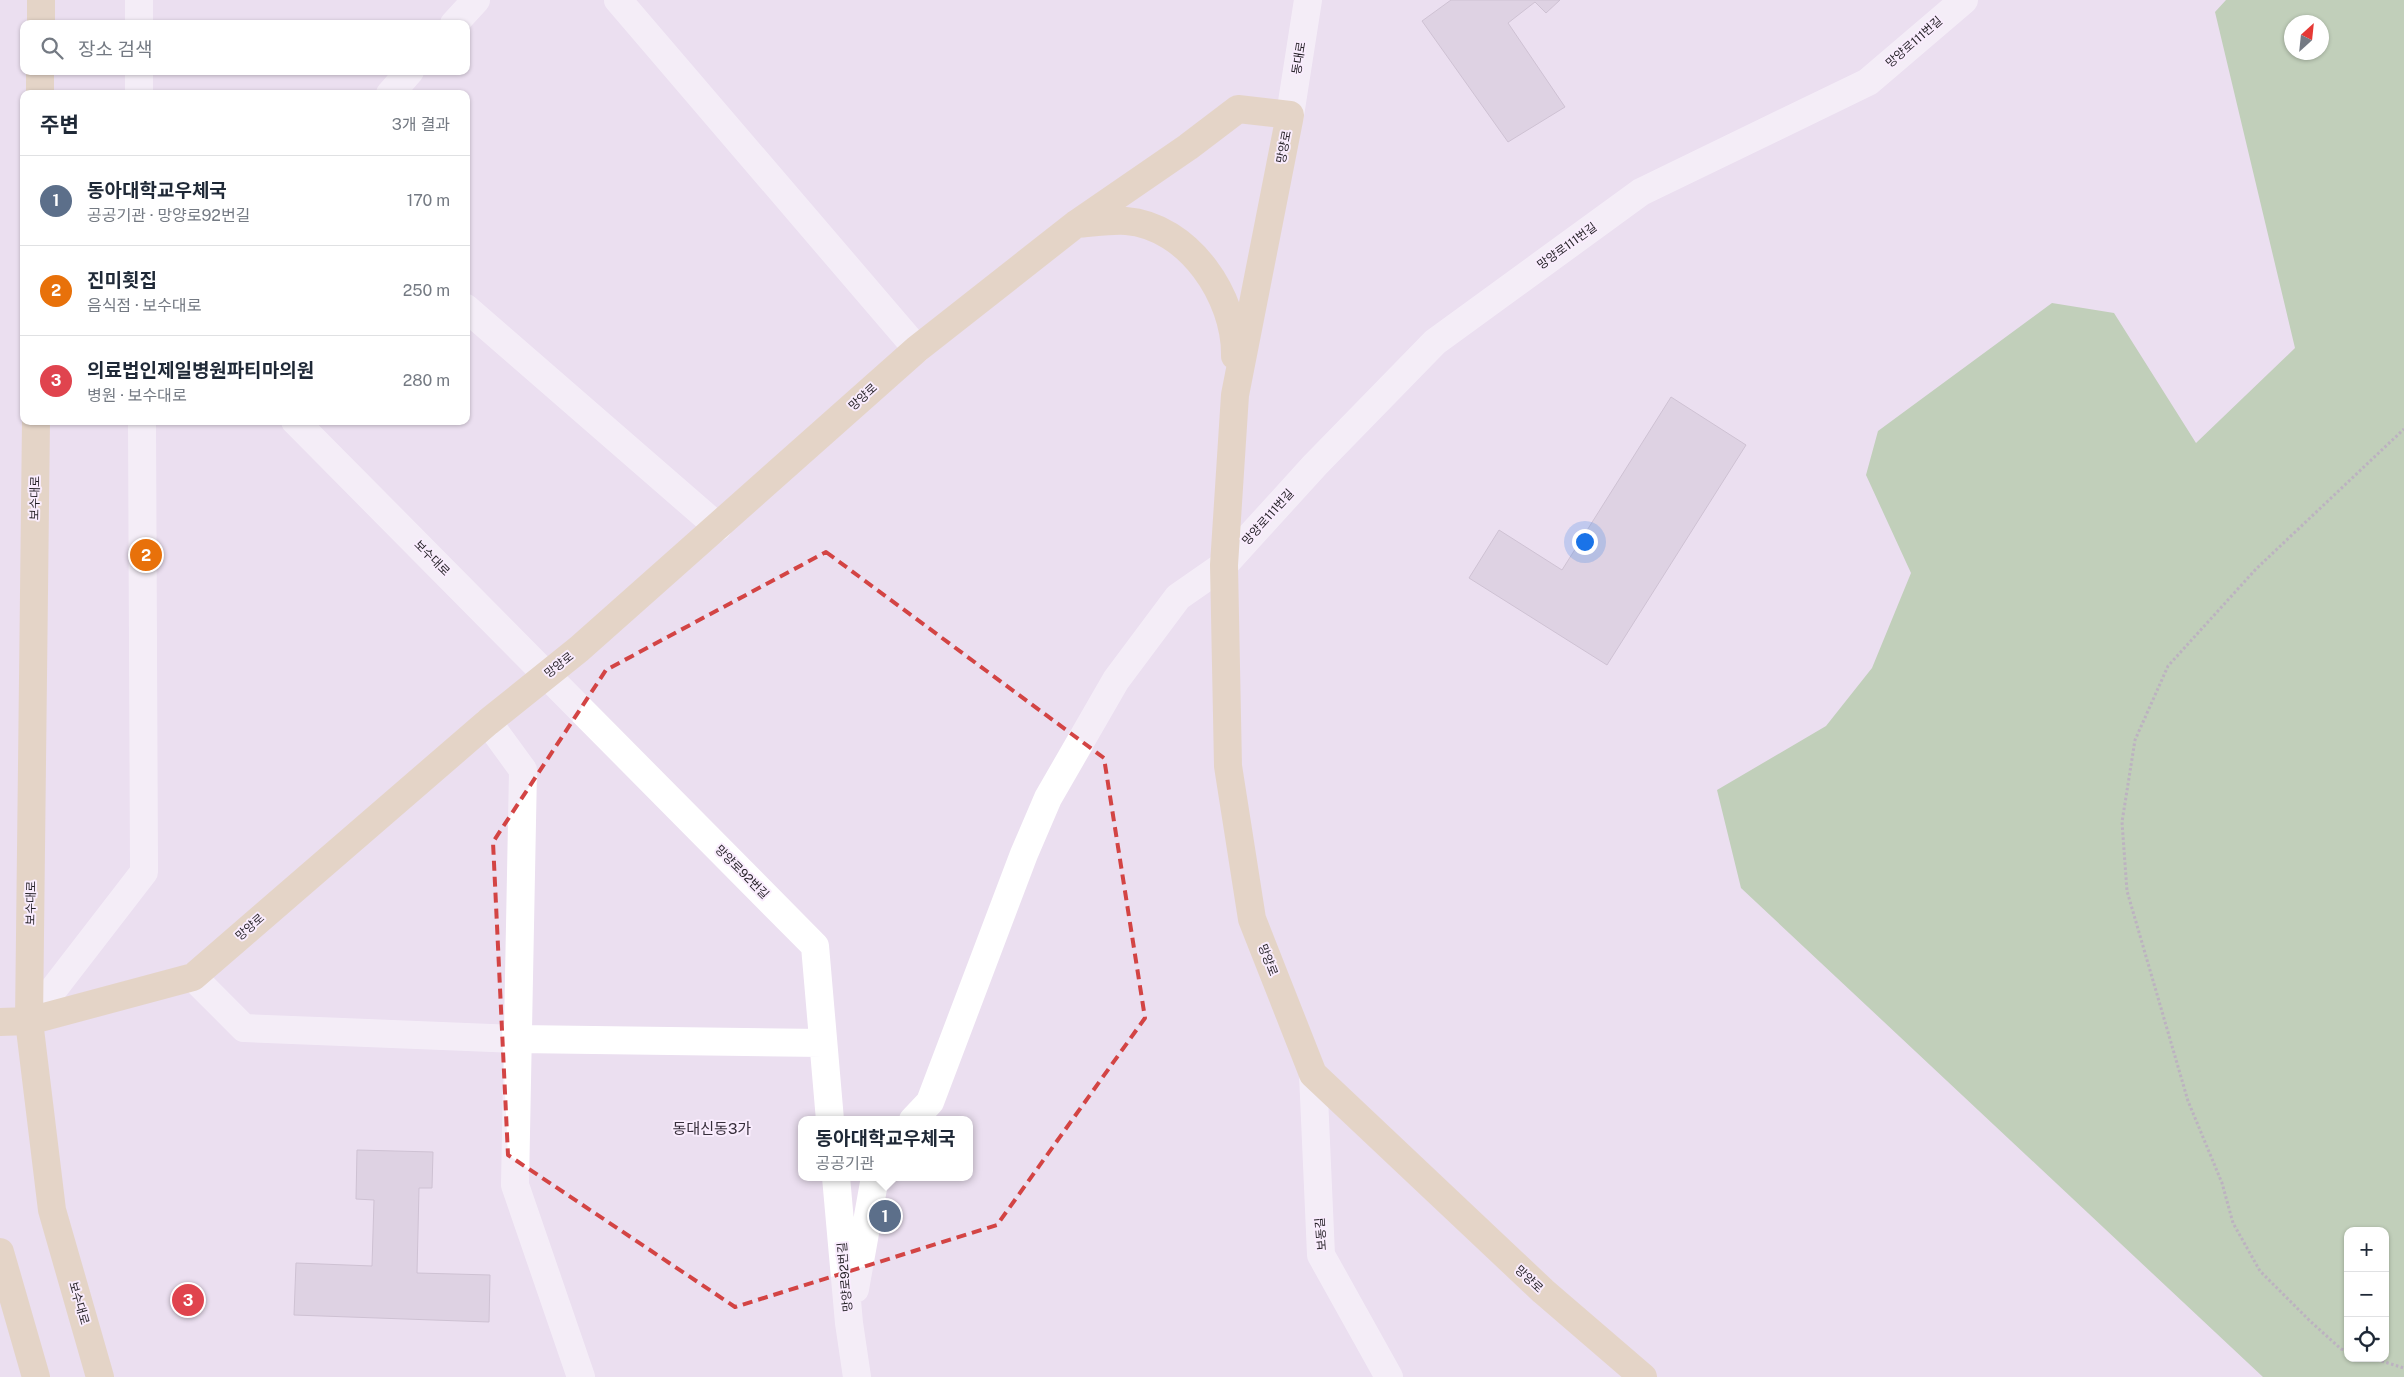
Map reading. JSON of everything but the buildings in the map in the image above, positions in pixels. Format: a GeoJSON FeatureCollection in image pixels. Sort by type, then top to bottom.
{"type":"FeatureCollection","features":[{"type":"Feature","properties":{"kind":"main road"},"geometry":{"type":"LineString","coordinates":[[41,0],[41,20]]}},
{"type":"Feature","properties":{"kind":"main road"},"geometry":{"type":"LineString","coordinates":[[40,75],[40,90]]}},
{"type":"Feature","properties":{"kind":"main road","name":"망양로"},"geometry":{"type":"LineString","coordinates":[[0,1022],[29,1021],[193,977],[488,722],[579,649],[917,349],[1076,224],[1188,147],[1238,109],[1290,115],[1235,395]]}},
{"type":"Feature","properties":{"kind":"main road","name":"망양로"},"geometry":{"type":"LineString","coordinates":[[1076,224],[1126,221],[1159,231],[1182,245],[1203,264],[1223,298],[1232,324],[1235,347],[1235,395],[1224,565],[1228,766],[1252,919],[1313,1074],[1543,1291],[1643,1377]]}},
{"type":"Feature","properties":{"kind":"main road","name":"보수대로"},"geometry":{"type":"LineString","coordinates":[[36,425],[29,1021],[52,1210],[100,1377]]}},
{"type":"Feature","properties":{"kind":"main road"},"geometry":{"type":"LineString","coordinates":[[0,1252],[36,1377]]}},
{"type":"Feature","properties":{"kind":"street"},"geometry":{"type":"LineString","coordinates":[[139,0],[139,20]]}},
{"type":"Feature","properties":{"kind":"street"},"geometry":{"type":"LineString","coordinates":[[458,20],[476,0]]}},
{"type":"Feature","properties":{"kind":"street"},"geometry":{"type":"LineString","coordinates":[[618,0],[917,349]]}},
{"type":"Feature","properties":{"kind":"street","name":"동대로"},"geometry":{"type":"LineString","coordinates":[[1290,115],[1308,0]]}},
{"type":"Feature","properties":{"kind":"street","name":"망양로111번길"},"geometry":{"type":"LineString","coordinates":[[917,1116],[930,1102],[1024,854],[1048,798],[1116,680],[1178,597],[1224,565],[1315,465],[1435,342],[1641,192],[1868,82],[1964,0]]}},
{"type":"Feature","properties":{"kind":"street"},"geometry":{"type":"LineString","coordinates":[[139,75],[139,90]]}},
{"type":"Feature","properties":{"kind":"street"},"geometry":{"type":"LineString","coordinates":[[393,90],[407,75]]}},
{"type":"Feature","properties":{"kind":"street"},"geometry":{"type":"LineString","coordinates":[[470,311],[718,527]]}},
{"type":"Feature","properties":{"kind":"street"},"geometry":{"type":"LineString","coordinates":[[29,1021],[144,872],[142,425]]}},
{"type":"Feature","properties":{"kind":"street","name":"보수대로"},"geometry":{"type":"LineString","coordinates":[[299,425],[547,674]]}},
{"type":"Feature","properties":{"kind":"street","name":"망양로92번길"},"geometry":{"type":"LineString","coordinates":[[547,674],[815,946],[830,1116]]}},
{"type":"Feature","properties":{"kind":"street"},"geometry":{"type":"LineString","coordinates":[[488,722],[523,770],[515,1185],[582,1377]]}},
{"type":"Feature","properties":{"kind":"street"},"geometry":{"type":"LineString","coordinates":[[193,977],[244,1028],[518,1039],[823,1043]]}},
{"type":"Feature","properties":{"kind":"street","name":"보동길"},"geometry":{"type":"LineString","coordinates":[[1313,1074],[1321,1255],[1389,1377]]}},
{"type":"Feature","properties":{"kind":"street","name":"망양로92번길"},"geometry":{"type":"LineString","coordinates":[[836,1181],[849,1323],[857,1377]]}},
{"type":"Feature","properties":{"kind":"street"},"geometry":{"type":"LineString","coordinates":[[849,1323],[874,1181]]}},
{"type":"Feature","properties":{"kind":"path"},"geometry":{"type":"LineString","coordinates":[[2344,1350],[2310,1321],[2260,1271],[2233,1223],[2222,1184],[2188,1101],[2127,891],[2122,822],[2135,740],[2168,666],[2256,569],[2404,429]]}},
{"type":"Feature","properties":{"kind":"path"},"geometry":{"type":"LineString","coordinates":[[2385,1362],[2404,1368]]}},
{"type":"Feature","properties":{"kind":"highlighted area"},"geometry":{"type":"Polygon","coordinates":[[[826,552],[1104,758],[1145,1018],[997,1225],[735,1307],[508,1155],[493,842],[606,670],[826,552]]]}},
{"type":"Feature","properties":{"kind":"green space"},"geometry":{"type":"Polygon","coordinates":[[[2226,0],[2404,0],[2404,1377],[2263,1377],[1741,888],[1717,790],[1826,726],[1872,668],[1911,573],[1866,475],[1878,431],[2052,303],[2114,313],[2196,443],[2295,348],[2215,12],[2226,0]]]}},
{"type":"Feature","properties":{"kind":"place","name":"진미횟집"},"geometry":{"type":"Point","coordinates":[146,555]}},
{"type":"Feature","properties":{"kind":"place","name":"동아대학교우체국"},"geometry":{"type":"Point","coordinates":[885,1216]}},
{"type":"Feature","properties":{"kind":"place","name":"의료법인제일병원파티마의원"},"geometry":{"type":"Point","coordinates":[188,1300]}},
{"type":"Feature","properties":{"kind":"district","name":"동대신동3가"},"geometry":{"type":"Point","coordinates":[712,1128]}}]}
